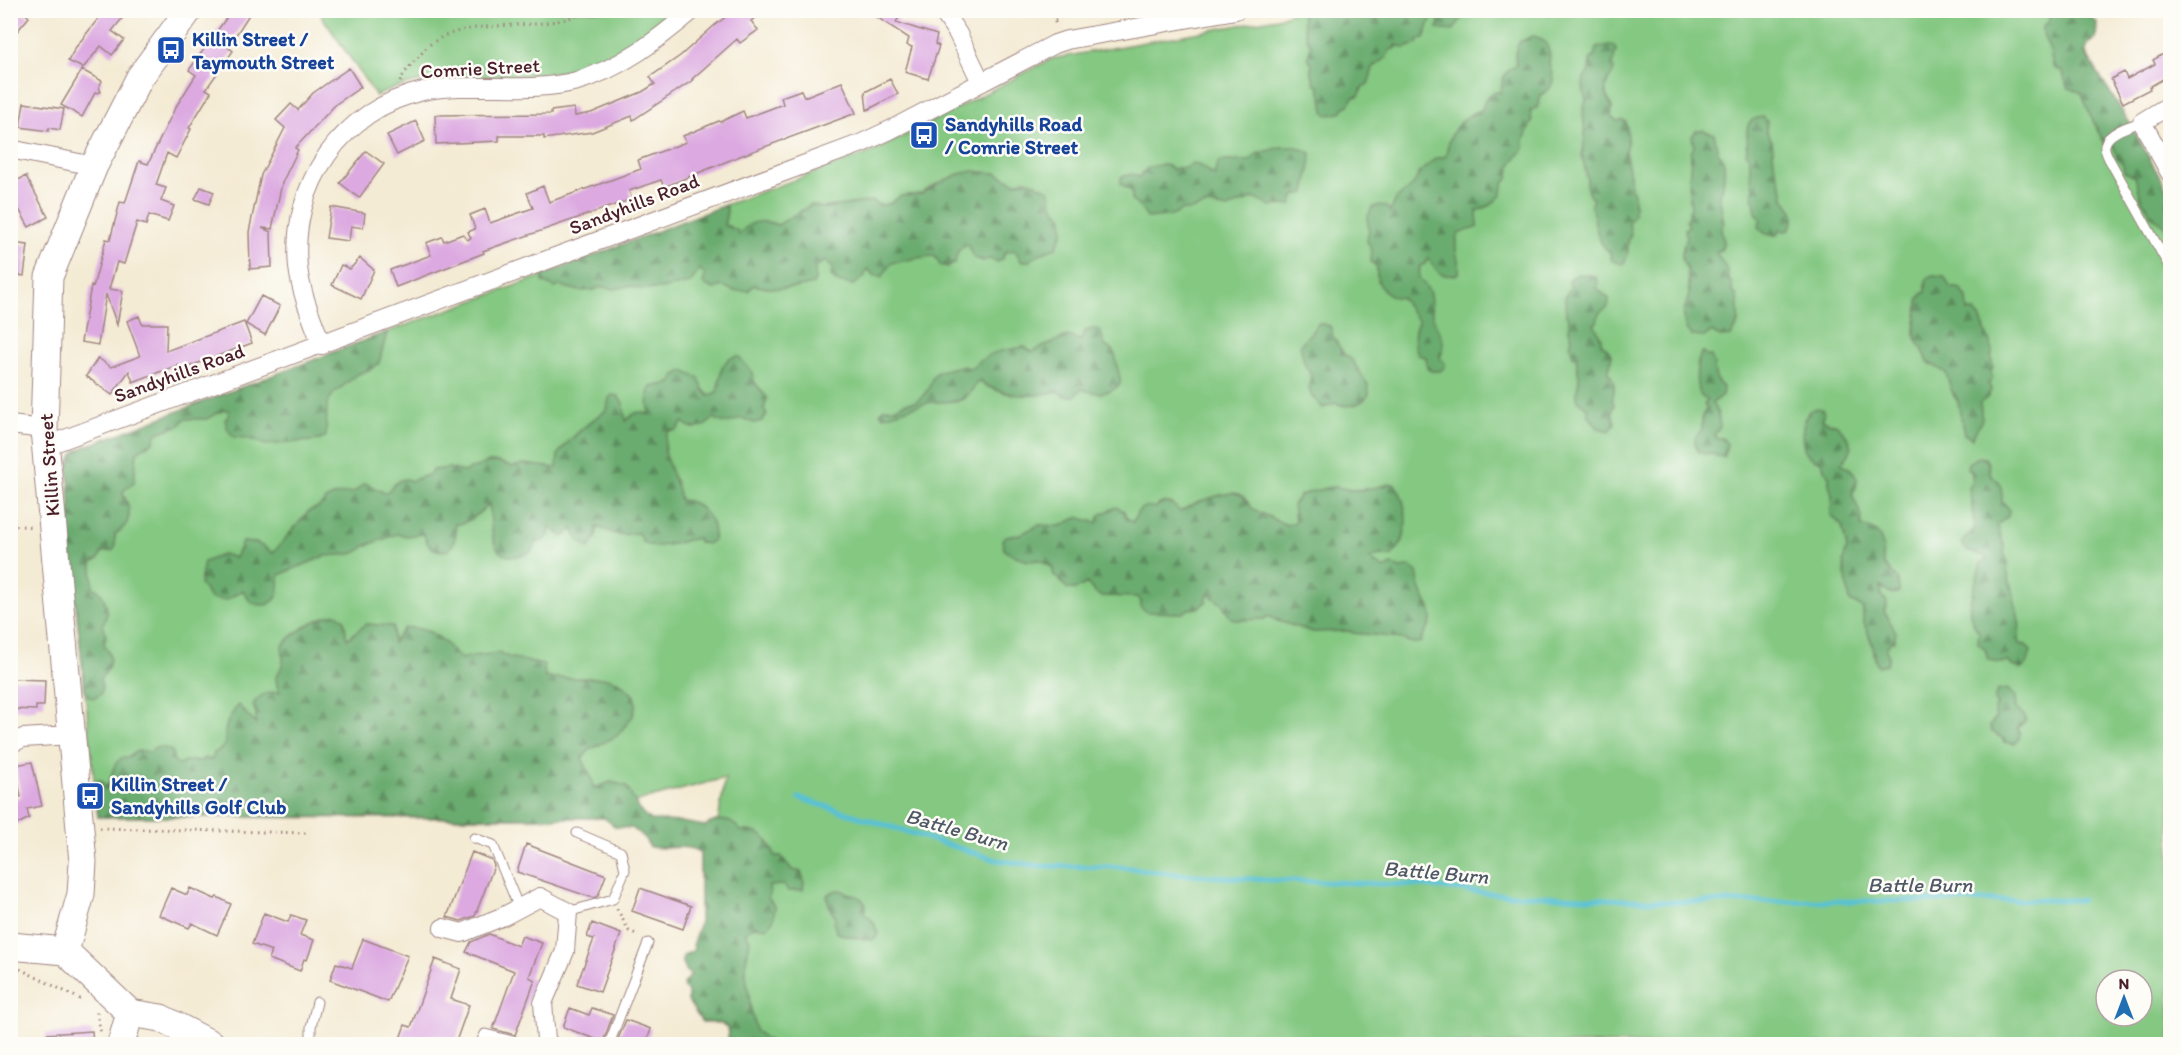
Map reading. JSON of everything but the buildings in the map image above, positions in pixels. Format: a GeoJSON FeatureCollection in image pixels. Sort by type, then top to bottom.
{"type":"FeatureCollection","features":[{"type":"Feature","properties":{"kind":"main road","name":"Killin Street"},"geometry":{"type":"LineString","coordinates":[[65,951],[81,894],[83,862],[45,437],[49,277],[94,166],[140,77],[189,10]]}},
{"type":"Feature","properties":{"kind":"main road"},"geometry":{"type":"LineString","coordinates":[[10,946],[65,951],[130,1013],[161,1017],[211,1044]]}},
{"type":"Feature","properties":{"kind":"main road"},"geometry":{"type":"LineString","coordinates":[[114,1042],[130,1013]]}},
{"type":"Feature","properties":{"kind":"street","name":"Comrie Street"},"geometry":{"type":"LineString","coordinates":[[322,345],[306,301],[298,269],[298,232],[305,197],[318,167],[345,133],[367,115],[399,98],[438,89],[539,87],[579,80],[606,70],[654,41],[693,10]]}},
{"type":"Feature","properties":{"kind":"street"},"geometry":{"type":"LineString","coordinates":[[942,10],[958,34],[981,82]]}},
{"type":"Feature","properties":{"kind":"street","name":"Sandyhills Road"},"geometry":{"type":"LineString","coordinates":[[10,425],[45,437],[322,345],[862,143],[1033,55],[1067,40],[1236,10]]}},
{"type":"Feature","properties":{"kind":"street"},"geometry":{"type":"LineString","coordinates":[[2170,105],[2142,122],[2170,173]]}},
{"type":"Feature","properties":{"kind":"street"},"geometry":{"type":"LineString","coordinates":[[10,149],[94,166]]}},
{"type":"Feature","properties":{"kind":"street"},"geometry":{"type":"LineString","coordinates":[[10,744],[23,738],[71,735]]}},
{"type":"Feature","properties":{"kind":"street"},"geometry":{"type":"LineString","coordinates":[[443,928],[462,933],[540,897],[568,912],[565,951],[543,1003],[546,1039],[549,1044]]}},
{"type":"Feature","properties":{"kind":"lane"},"geometry":{"type":"LineString","coordinates":[[2142,122],[2128,126],[2112,135],[2106,141],[2105,147],[2109,159],[2170,268]]}},
{"type":"Feature","properties":{"kind":"lane"},"geometry":{"type":"LineString","coordinates":[[568,912],[613,899],[625,870],[621,852],[577,833]]}},
{"type":"Feature","properties":{"kind":"lane"},"geometry":{"type":"LineString","coordinates":[[474,838],[494,845],[519,908]]}},
{"type":"Feature","properties":{"kind":"lane"},"geometry":{"type":"LineString","coordinates":[[609,1044],[648,943]]}},
{"type":"Feature","properties":{"kind":"lane"},"geometry":{"type":"LineString","coordinates":[[311,1044],[311,1027],[317,1002]]}},
{"type":"Feature","properties":{"kind":"lane"},"geometry":{"type":"LineString","coordinates":[[480,1044],[485,1034],[524,1044]]}},
{"type":"Feature","properties":{"kind":"path"},"geometry":{"type":"LineString","coordinates":[[399,98],[400,80],[409,67],[432,43],[460,30],[549,23],[580,15],[589,10]]}},
{"type":"Feature","properties":{"kind":"path"},"geometry":{"type":"LineString","coordinates":[[1055,20],[1075,10]]}},
{"type":"Feature","properties":{"kind":"path"},"geometry":{"type":"LineString","coordinates":[[80,827],[308,833]]}},
{"type":"Feature","properties":{"kind":"path"},"geometry":{"type":"LineString","coordinates":[[613,899],[629,931],[650,938],[648,943]]}},
{"type":"Feature","properties":{"kind":"path"},"geometry":{"type":"LineString","coordinates":[[10,964],[89,1004]]}},
{"type":"Feature","properties":{"kind":"path"},"geometry":{"type":"LineString","coordinates":[[97,1008],[100,1034],[114,1042]]}},
{"type":"Feature","properties":{"kind":"green space"},"geometry":{"type":"Polygon","coordinates":[[[1301,10],[1463,11],[1462,18],[1453,31],[1438,29],[1439,18],[1436,16],[1432,17],[1424,38],[1420,39],[1417,44],[1405,48],[1396,45],[1396,48],[1390,50],[1386,58],[1373,68],[1368,84],[1362,88],[1359,96],[1353,97],[1342,112],[1330,115],[1325,113],[1320,87],[1315,85],[1311,70],[1312,64],[1308,58],[1311,45],[1306,38],[1301,10]]]}},
{"type":"Feature","properties":{"kind":"green space"},"geometry":{"type":"Polygon","coordinates":[[[325,11],[675,11],[634,43],[587,66],[534,75],[429,80],[402,86],[376,96],[321,15],[325,11]]]}},
{"type":"Feature","properties":{"kind":"green space"},"geometry":{"type":"Polygon","coordinates":[[[1296,11],[2062,11],[2170,198],[2170,1044],[758,1044],[709,879],[725,778],[574,818],[98,817],[71,558],[69,467],[70,460],[77,450],[387,332],[564,268],[1039,190],[1025,179],[1015,183],[997,173],[959,174],[921,194],[901,196],[889,204],[879,206],[873,201],[823,208],[811,205],[778,225],[766,222],[752,224],[739,236],[730,227],[724,225],[727,211],[725,205],[877,150],[1051,59],[1278,18],[1296,11]]]}},
{"type":"Feature","properties":{"kind":"green space"},"geometry":{"type":"Polygon","coordinates":[[[2051,11],[2085,11],[2097,23],[2096,39],[2088,44],[2085,53],[2131,125],[2170,196],[2170,231],[2150,214],[2142,201],[2135,177],[2124,171],[2114,146],[2108,145],[2103,140],[2082,93],[2067,87],[2063,72],[2054,68],[2043,31],[2043,26],[2048,23],[2051,11]]]}},
{"type":"Feature","properties":{"kind":"green space"},"geometry":{"type":"Polygon","coordinates":[[[1533,36],[1541,39],[1547,46],[1553,80],[1550,87],[1541,95],[1538,107],[1530,111],[1532,121],[1524,140],[1524,149],[1511,164],[1508,179],[1503,184],[1502,194],[1491,205],[1477,211],[1478,227],[1458,234],[1456,248],[1459,273],[1444,275],[1428,258],[1425,264],[1420,266],[1419,278],[1430,294],[1431,311],[1443,341],[1440,358],[1445,363],[1445,367],[1440,371],[1431,371],[1427,368],[1426,357],[1418,355],[1415,346],[1414,338],[1419,321],[1402,298],[1386,292],[1380,284],[1377,267],[1371,262],[1372,251],[1367,241],[1369,230],[1367,218],[1376,206],[1385,206],[1390,212],[1396,199],[1413,185],[1420,172],[1435,159],[1446,156],[1449,141],[1456,127],[1467,116],[1482,110],[1490,94],[1501,92],[1504,76],[1516,66],[1515,54],[1519,42],[1533,36]]]}},
{"type":"Feature","properties":{"kind":"green space"},"geometry":{"type":"Polygon","coordinates":[[[1610,45],[1616,50],[1612,66],[1614,69],[1606,86],[1606,93],[1612,108],[1611,117],[1617,121],[1626,122],[1628,139],[1625,151],[1630,186],[1634,193],[1634,213],[1629,224],[1631,234],[1627,257],[1623,264],[1612,261],[1610,252],[1605,249],[1599,237],[1591,204],[1593,199],[1586,185],[1582,155],[1585,137],[1583,112],[1586,100],[1584,78],[1589,72],[1590,60],[1594,57],[1596,48],[1610,45]]]}},
{"type":"Feature","properties":{"kind":"green space"},"geometry":{"type":"Polygon","coordinates":[[[1763,117],[1767,121],[1766,131],[1772,141],[1774,163],[1784,198],[1794,213],[1789,230],[1780,230],[1776,235],[1770,235],[1760,229],[1761,218],[1756,214],[1750,158],[1746,153],[1748,126],[1755,119],[1763,117]]]}},
{"type":"Feature","properties":{"kind":"green space"},"geometry":{"type":"Polygon","coordinates":[[[1703,130],[1714,134],[1718,153],[1724,165],[1723,182],[1719,195],[1724,222],[1721,229],[1724,242],[1721,250],[1716,251],[1727,271],[1728,279],[1732,284],[1732,292],[1737,296],[1738,322],[1731,336],[1720,337],[1711,332],[1704,337],[1692,336],[1686,329],[1684,320],[1689,295],[1687,270],[1682,259],[1682,252],[1686,237],[1685,229],[1689,226],[1686,221],[1691,207],[1689,190],[1691,153],[1694,147],[1692,136],[1696,131],[1703,130]]]}},
{"type":"Feature","properties":{"kind":"green space"},"geometry":{"type":"Polygon","coordinates":[[[1280,147],[1297,147],[1311,153],[1305,193],[1295,195],[1291,205],[1270,206],[1254,198],[1228,209],[1207,205],[1182,210],[1174,215],[1147,218],[1142,209],[1132,201],[1132,191],[1121,184],[1121,177],[1132,174],[1140,177],[1150,167],[1160,165],[1174,170],[1185,168],[1192,163],[1204,168],[1214,176],[1220,161],[1249,161],[1257,154],[1280,147]]]}},
{"type":"Feature","properties":{"kind":"green space"},"geometry":{"type":"Polygon","coordinates":[[[973,171],[996,173],[1015,183],[1033,182],[1049,190],[1054,207],[1063,218],[1063,232],[1056,248],[1037,255],[1030,261],[1021,261],[1015,250],[1005,252],[1003,258],[997,262],[974,258],[968,245],[960,250],[955,263],[948,267],[940,265],[935,256],[891,263],[882,277],[874,275],[867,269],[864,277],[854,285],[837,282],[831,276],[833,268],[825,261],[815,267],[813,284],[791,288],[776,289],[754,285],[748,291],[734,291],[723,286],[714,289],[703,284],[705,275],[700,269],[690,283],[660,289],[641,289],[629,286],[580,291],[560,286],[555,288],[543,282],[543,275],[725,205],[727,211],[724,225],[737,230],[739,235],[747,226],[756,222],[778,225],[811,205],[823,208],[873,201],[879,205],[889,204],[901,196],[921,194],[959,174],[973,171]]]}},
{"type":"Feature","properties":{"kind":"green space"},"geometry":{"type":"Polygon","coordinates":[[[1579,274],[1596,277],[1597,288],[1609,299],[1608,307],[1599,313],[1597,322],[1594,324],[1601,343],[1611,355],[1608,372],[1614,385],[1612,413],[1615,423],[1610,431],[1598,428],[1588,414],[1588,408],[1577,398],[1579,378],[1577,358],[1573,356],[1571,349],[1572,338],[1569,318],[1566,315],[1565,298],[1571,286],[1569,282],[1571,278],[1579,274]]]}},
{"type":"Feature","properties":{"kind":"green space"},"geometry":{"type":"Polygon","coordinates":[[[1944,276],[1950,287],[1961,289],[1967,298],[1968,311],[1975,312],[1980,317],[1993,351],[1991,357],[1993,368],[1990,373],[1993,377],[1988,383],[1991,389],[1989,396],[1980,403],[1982,419],[1972,438],[1964,434],[1958,402],[1946,373],[1928,362],[1916,337],[1918,300],[1926,292],[1928,277],[1944,276]]]}},
{"type":"Feature","properties":{"kind":"green space"},"geometry":{"type":"Polygon","coordinates":[[[1319,323],[1330,326],[1333,337],[1343,353],[1352,360],[1368,385],[1369,394],[1358,403],[1345,406],[1336,403],[1323,408],[1311,395],[1309,387],[1311,375],[1305,365],[1300,345],[1319,323]]]}},
{"type":"Feature","properties":{"kind":"green space"},"geometry":{"type":"Polygon","coordinates":[[[1100,330],[1105,346],[1112,350],[1115,356],[1120,384],[1111,391],[1097,393],[1081,389],[1075,396],[1064,396],[1057,391],[1037,395],[1016,395],[997,390],[978,381],[969,394],[960,400],[930,402],[883,416],[880,413],[884,408],[897,408],[905,403],[915,402],[923,396],[933,376],[939,371],[961,366],[972,368],[984,358],[1003,350],[1025,347],[1032,352],[1067,336],[1081,340],[1085,331],[1100,330]]]}},
{"type":"Feature","properties":{"kind":"green space"},"geometry":{"type":"Polygon","coordinates":[[[387,332],[379,363],[358,374],[333,394],[327,404],[326,436],[320,440],[266,445],[247,438],[234,437],[228,430],[225,420],[229,415],[229,410],[226,410],[207,419],[184,419],[180,425],[157,433],[153,442],[137,452],[134,482],[122,492],[128,504],[128,521],[115,534],[115,548],[112,551],[102,552],[99,559],[92,563],[93,587],[104,598],[107,609],[102,624],[106,636],[104,645],[110,662],[107,671],[100,679],[101,694],[95,698],[89,697],[85,690],[71,558],[69,467],[73,454],[84,447],[387,332]]]}},
{"type":"Feature","properties":{"kind":"green space"},"geometry":{"type":"Polygon","coordinates":[[[1703,352],[1706,356],[1711,356],[1717,380],[1723,387],[1722,395],[1712,403],[1718,414],[1720,427],[1714,435],[1716,438],[1722,438],[1727,444],[1724,457],[1699,452],[1695,443],[1697,435],[1702,430],[1702,416],[1707,408],[1704,405],[1707,399],[1700,395],[1697,380],[1698,361],[1703,352]]]}},
{"type":"Feature","properties":{"kind":"green space"},"geometry":{"type":"Polygon","coordinates":[[[738,356],[752,371],[753,380],[767,398],[764,409],[767,414],[762,421],[754,423],[742,418],[725,423],[714,418],[699,428],[691,427],[683,422],[677,430],[668,431],[665,440],[666,457],[680,500],[700,508],[706,513],[713,526],[713,540],[707,544],[698,542],[698,538],[654,546],[643,542],[638,533],[619,535],[597,527],[596,538],[589,548],[578,540],[573,529],[563,537],[550,527],[549,535],[545,540],[536,542],[531,552],[507,556],[495,545],[489,504],[469,520],[455,524],[455,538],[449,550],[440,551],[433,548],[427,542],[424,534],[407,536],[397,534],[351,554],[325,556],[279,575],[278,594],[269,604],[253,603],[243,590],[226,600],[211,599],[200,584],[204,562],[224,554],[235,558],[242,542],[257,543],[273,553],[309,511],[336,495],[355,492],[363,484],[385,493],[400,480],[410,481],[428,475],[433,470],[449,468],[463,472],[489,462],[498,462],[513,467],[523,464],[557,468],[558,454],[580,430],[607,410],[609,398],[612,395],[618,396],[623,403],[626,421],[636,413],[649,414],[648,393],[651,387],[671,383],[675,375],[683,371],[699,378],[703,389],[709,396],[717,392],[722,368],[728,359],[738,356]]]}},
{"type":"Feature","properties":{"kind":"green space"},"geometry":{"type":"Polygon","coordinates":[[[1817,408],[1823,410],[1822,420],[1837,425],[1849,439],[1851,448],[1849,454],[1841,463],[1856,476],[1857,484],[1852,494],[1862,517],[1861,527],[1878,534],[1882,544],[1883,563],[1898,580],[1899,592],[1891,593],[1881,587],[1881,596],[1886,600],[1887,606],[1884,611],[1896,632],[1894,641],[1889,643],[1886,651],[1889,656],[1887,664],[1878,666],[1865,625],[1863,608],[1850,601],[1843,561],[1847,548],[1842,526],[1831,515],[1832,494],[1829,476],[1822,461],[1808,455],[1803,442],[1803,426],[1806,418],[1809,411],[1817,408]]]}},
{"type":"Feature","properties":{"kind":"green space"},"geometry":{"type":"Polygon","coordinates":[[[1979,457],[1985,458],[1988,463],[1990,474],[2000,485],[2002,501],[2009,509],[2008,516],[1997,525],[2005,548],[2004,553],[2008,562],[2006,566],[2018,614],[2019,644],[2026,645],[2031,651],[2027,665],[2021,669],[2012,666],[2009,662],[1999,663],[1988,659],[1985,649],[1978,643],[1979,632],[1970,615],[1973,589],[1981,563],[1987,558],[1970,551],[1962,543],[1975,528],[1969,488],[1972,473],[1967,468],[1968,463],[1979,457]]]}},
{"type":"Feature","properties":{"kind":"green space"},"geometry":{"type":"Polygon","coordinates":[[[1395,484],[1400,492],[1405,512],[1405,531],[1402,541],[1391,556],[1380,555],[1370,558],[1384,569],[1392,565],[1401,568],[1410,567],[1417,572],[1422,594],[1432,616],[1421,642],[1417,643],[1349,631],[1313,632],[1269,616],[1264,619],[1236,620],[1231,618],[1222,604],[1208,594],[1206,602],[1198,608],[1189,609],[1183,613],[1147,612],[1140,607],[1141,601],[1138,597],[1101,596],[1095,593],[1087,583],[1076,589],[1068,589],[1054,575],[1052,567],[1040,560],[1028,561],[1009,553],[1004,549],[1002,540],[1006,536],[1019,535],[1039,525],[1061,526],[1078,517],[1097,523],[1100,515],[1116,507],[1124,511],[1126,517],[1133,522],[1138,511],[1143,507],[1155,508],[1161,503],[1168,503],[1180,512],[1209,498],[1233,493],[1244,497],[1254,509],[1287,525],[1295,522],[1293,505],[1300,495],[1330,487],[1357,490],[1395,484]]]}},
{"type":"Feature","properties":{"kind":"green space"},"geometry":{"type":"Polygon","coordinates":[[[337,614],[344,620],[347,639],[366,624],[393,626],[393,643],[404,628],[419,629],[437,636],[462,659],[499,652],[508,657],[544,665],[545,678],[606,678],[620,682],[634,696],[636,704],[633,716],[617,736],[591,749],[582,758],[594,788],[611,782],[626,786],[640,811],[650,820],[705,826],[724,821],[733,824],[741,831],[759,834],[770,844],[775,856],[781,856],[792,870],[801,872],[804,881],[803,890],[788,891],[784,885],[769,886],[768,898],[775,907],[773,921],[767,928],[755,926],[745,932],[750,940],[745,967],[756,1031],[773,1044],[729,1044],[727,1027],[720,1023],[702,1022],[688,1001],[688,992],[683,984],[691,975],[686,971],[682,959],[684,955],[694,950],[693,943],[700,922],[700,852],[682,847],[650,847],[643,836],[632,828],[616,827],[604,818],[98,817],[94,781],[101,780],[106,787],[121,758],[128,758],[138,751],[150,752],[161,747],[172,751],[174,761],[180,765],[184,761],[200,761],[204,758],[212,760],[214,753],[224,745],[227,724],[238,705],[256,724],[253,705],[256,701],[265,694],[280,692],[276,677],[283,662],[282,646],[307,626],[329,615],[337,614]]]}},
{"type":"Feature","properties":{"kind":"green space"},"geometry":{"type":"Polygon","coordinates":[[[2007,689],[2015,696],[2016,709],[2025,716],[2025,722],[2018,728],[2020,736],[2015,744],[2004,742],[1991,731],[1990,726],[1996,717],[1994,709],[1997,704],[1994,701],[1997,691],[2007,689]]]}},
{"type":"Feature","properties":{"kind":"green space"},"geometry":{"type":"Polygon","coordinates":[[[840,890],[861,898],[866,905],[864,913],[872,920],[877,930],[878,934],[875,939],[855,938],[836,932],[835,916],[830,909],[827,895],[840,890]]]}},
{"type":"Feature","properties":{"kind":"waterway","name":"Battle Burn"},"geometry":{"type":"LineString","coordinates":[[799,798],[997,860],[1039,866],[1122,867],[1175,874],[1268,880],[1414,885],[1495,894],[1673,902],[2082,900]]}},
{"type":"Feature","properties":{"kind":"place","name":"Killin Street / Taymouth Street"},"geometry":{"type":"Point","coordinates":[171,50]}},
{"type":"Feature","properties":{"kind":"place","name":"Sandyhills Road / Comrie Street"},"geometry":{"type":"Point","coordinates":[924,135]}},
{"type":"Feature","properties":{"kind":"place","name":"Killin Street / Sandyhills Golf Club"},"geometry":{"type":"Point","coordinates":[90,796]}}]}
